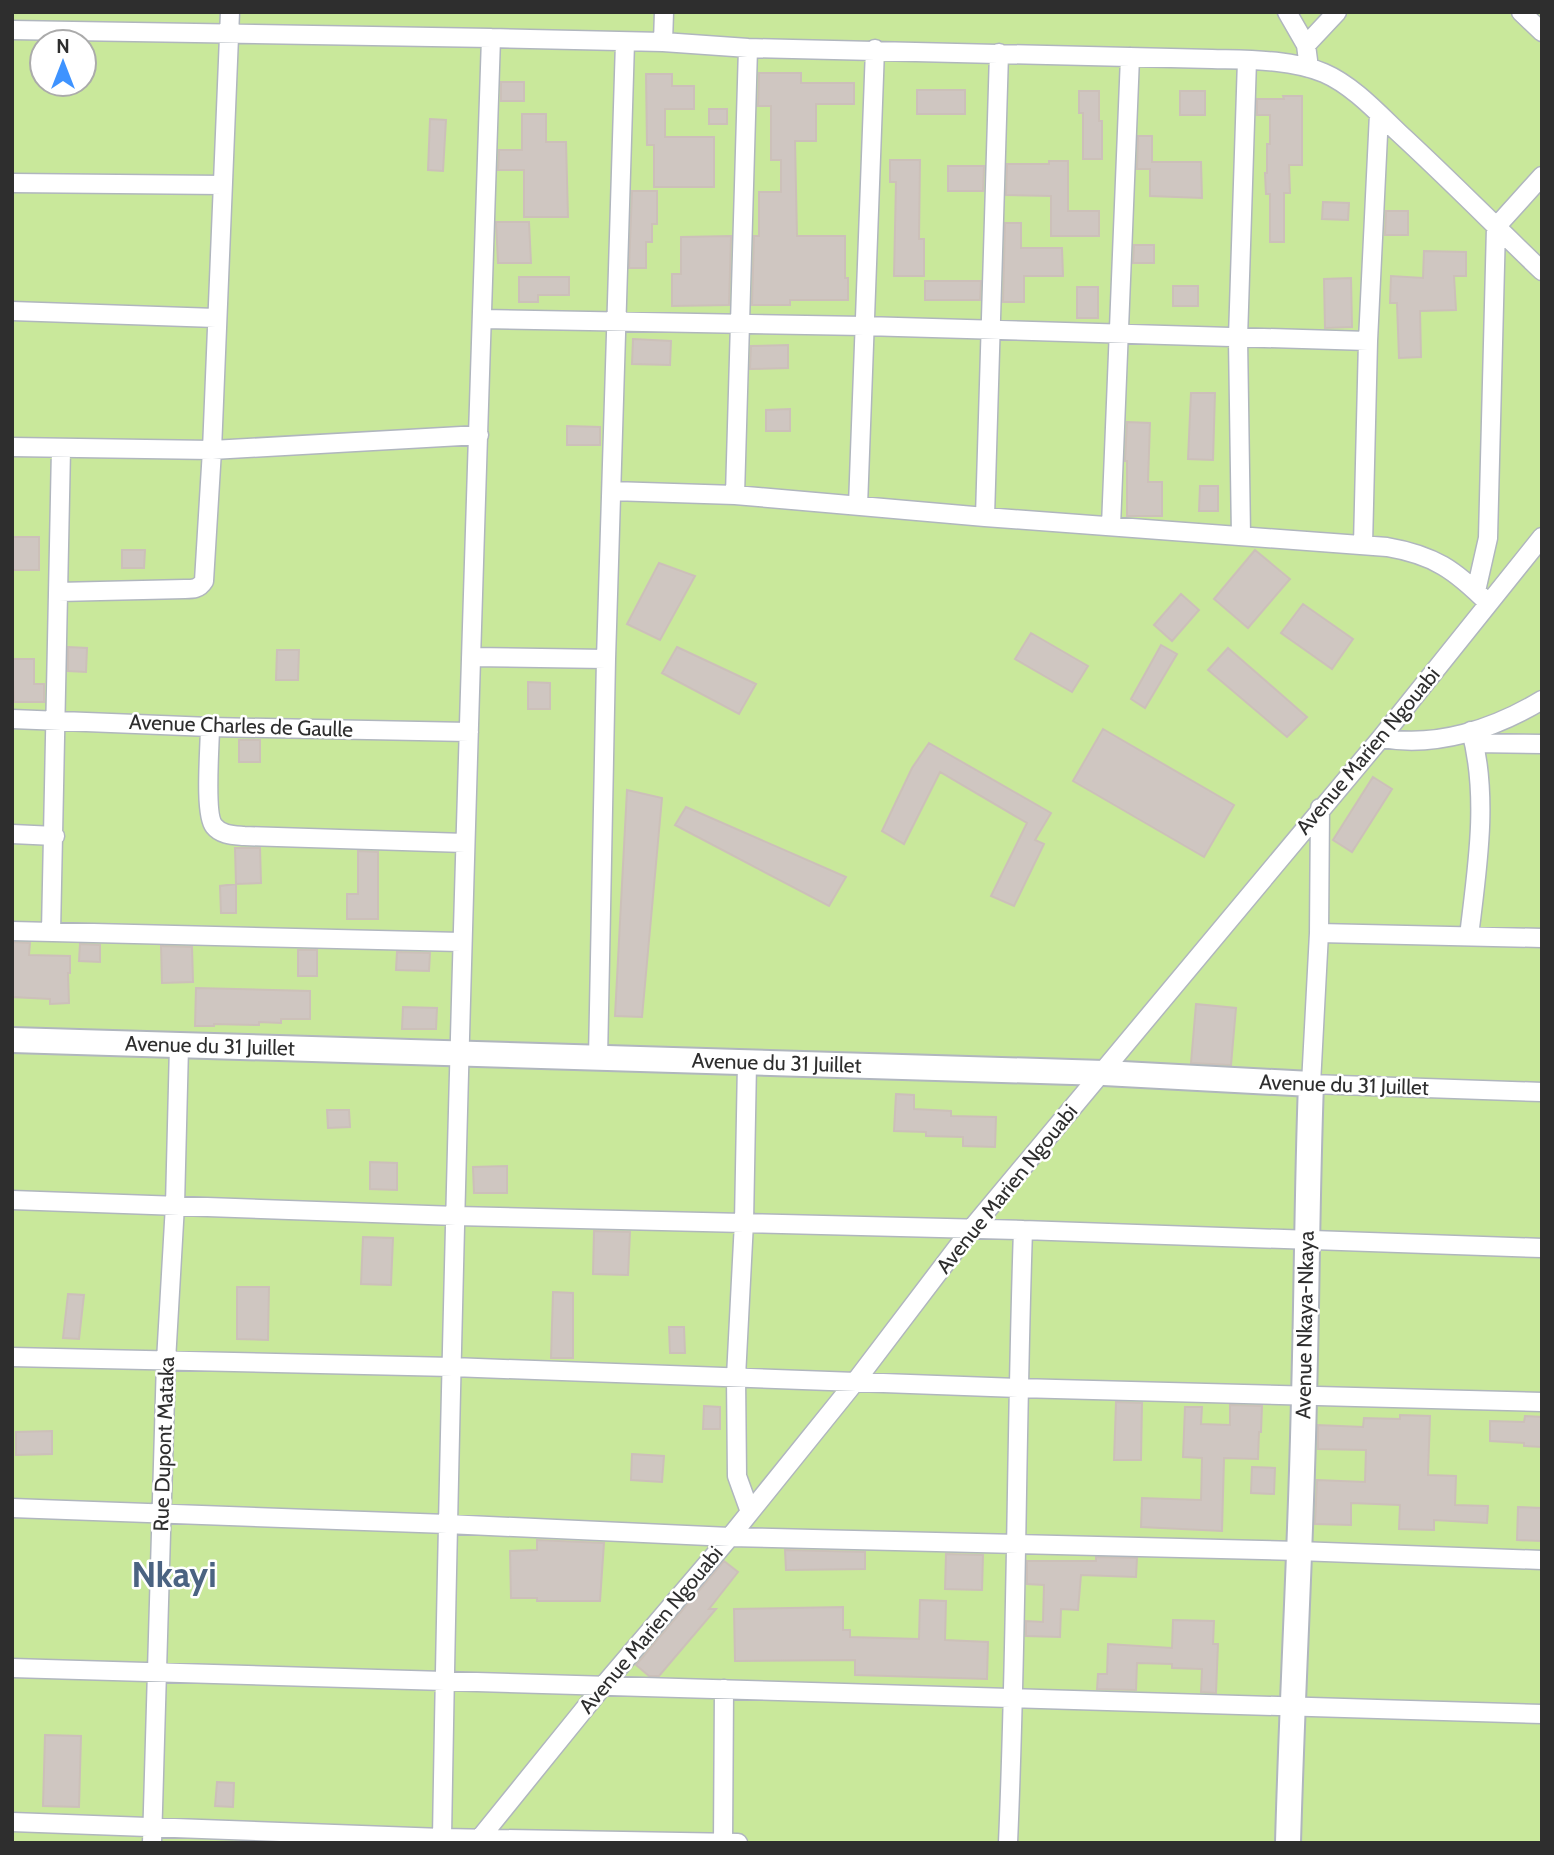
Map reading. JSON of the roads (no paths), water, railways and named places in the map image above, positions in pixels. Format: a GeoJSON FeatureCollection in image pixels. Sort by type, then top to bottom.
{"type":"FeatureCollection","features":[{"type":"Feature","properties":{"kind":"street"},"geometry":{"type":"LineString","coordinates":[[58,592],[184,589],[201,586],[206,572],[230,12]]}},
{"type":"Feature","properties":{"kind":"street"},"geometry":{"type":"LineString","coordinates":[[663,42],[664,12]]}},
{"type":"Feature","properties":{"kind":"street"},"geometry":{"type":"LineString","coordinates":[[1287,12],[1306,45],[1310,68]]}},
{"type":"Feature","properties":{"kind":"street"},"geometry":{"type":"LineString","coordinates":[[1306,45],[1337,12]]}},
{"type":"Feature","properties":{"kind":"street"},"geometry":{"type":"LineString","coordinates":[[1521,12],[1542,32]]}},
{"type":"Feature","properties":{"kind":"street"},"geometry":{"type":"LineString","coordinates":[[12,30],[663,42],[748,48],[1247,60],[1310,68],[1338,80],[1379,114],[1542,271]]}},
{"type":"Feature","properties":{"kind":"street"},"geometry":{"type":"LineString","coordinates":[[442,1838],[461,942],[491,37]]}},
{"type":"Feature","properties":{"kind":"street"},"geometry":{"type":"LineString","coordinates":[[598,1059],[606,659],[625,42]]}},
{"type":"Feature","properties":{"kind":"street"},"geometry":{"type":"LineString","coordinates":[[735,495],[748,48]]}},
{"type":"Feature","properties":{"kind":"street"},"geometry":{"type":"LineString","coordinates":[[858,506],[875,49]]}},
{"type":"Feature","properties":{"kind":"street"},"geometry":{"type":"LineString","coordinates":[[985,517],[999,52]]}},
{"type":"Feature","properties":{"kind":"street"},"geometry":{"type":"LineString","coordinates":[[1111,526],[1129,57]]}},
{"type":"Feature","properties":{"kind":"street"},"geometry":{"type":"LineString","coordinates":[[1241,536],[1238,338],[1247,60]]}},
{"type":"Feature","properties":{"kind":"street"},"geometry":{"type":"LineString","coordinates":[[1363,545],[1368,341],[1379,114]]}},
{"type":"Feature","properties":{"kind":"street"},"geometry":{"type":"LineString","coordinates":[[1482,597],[1488,538],[1496,227],[1542,176]]}},
{"type":"Feature","properties":{"kind":"street"},"geometry":{"type":"LineString","coordinates":[[12,183],[223,186]]}},
{"type":"Feature","properties":{"kind":"street"},"geometry":{"type":"LineString","coordinates":[[12,311],[216,318]]}},
{"type":"Feature","properties":{"kind":"street"},"geometry":{"type":"LineString","coordinates":[[482,319],[864,326],[1368,341]]}},
{"type":"Feature","properties":{"kind":"street"},"geometry":{"type":"LineString","coordinates":[[12,447],[212,450],[479,435]]}},
{"type":"Feature","properties":{"kind":"street"},"geometry":{"type":"LineString","coordinates":[[51,932],[61,449]]}},
{"type":"Feature","properties":{"kind":"street"},"geometry":{"type":"LineString","coordinates":[[612,491],[735,495],[1397,549],[1423,555],[1459,575],[1482,597]]}},
{"type":"Feature","properties":{"kind":"street","name":"Avenue Marien Ngouabi"},"geometry":{"type":"LineString","coordinates":[[477,1840],[730,1537],[855,1382],[972,1228],[1381,738],[1482,597],[1542,537]]}},
{"type":"Feature","properties":{"kind":"street"},"geometry":{"type":"LineString","coordinates":[[471,657],[606,659]]}},
{"type":"Feature","properties":{"kind":"street"},"geometry":{"type":"LineString","coordinates":[[1473,737],[1542,700]]}},
{"type":"Feature","properties":{"kind":"street","name":"Avenue Charles de Gaulle"},"geometry":{"type":"LineString","coordinates":[[12,719],[210,727],[469,732]]}},
{"type":"Feature","properties":{"kind":"street"},"geometry":{"type":"LineString","coordinates":[[210,727],[209,807],[211,821],[222,832],[244,836],[465,843]]}},
{"type":"Feature","properties":{"kind":"street"},"geometry":{"type":"LineString","coordinates":[[1381,738],[1406,743],[1473,737],[1542,744]]}},
{"type":"Feature","properties":{"kind":"street"},"geometry":{"type":"LineString","coordinates":[[1469,936],[1480,818],[1480,784],[1473,737]]}},
{"type":"Feature","properties":{"kind":"street","name":"Avenue Nkaya-Nkaya"},"geometry":{"type":"LineString","coordinates":[[1288,1843],[1304,1397],[1311,1084],[1320,933],[1320,808]]}},
{"type":"Feature","properties":{"kind":"street"},"geometry":{"type":"LineString","coordinates":[[12,834],[55,836]]}},
{"type":"Feature","properties":{"kind":"street"},"geometry":{"type":"LineString","coordinates":[[12,931],[461,942]]}},
{"type":"Feature","properties":{"kind":"street"},"geometry":{"type":"LineString","coordinates":[[1320,933],[1542,938]]}},
{"type":"Feature","properties":{"kind":"street","name":"Avenue du 31 Juillet"},"geometry":{"type":"LineString","coordinates":[[12,1040],[1104,1073],[1542,1092]]}},
{"type":"Feature","properties":{"kind":"street","name":"Rue Dupont Mataka"},"geometry":{"type":"LineString","coordinates":[[152,1835],[159,1674],[166,1361],[176,1205],[179,1046]]}},
{"type":"Feature","properties":{"kind":"street"},"geometry":{"type":"LineString","coordinates":[[747,1063],[744,1222],[736,1377],[737,1476],[750,1512]]}},
{"type":"Feature","properties":{"kind":"street"},"geometry":{"type":"LineString","coordinates":[[12,1200],[456,1216],[972,1228],[1542,1248]]}},
{"type":"Feature","properties":{"kind":"street"},"geometry":{"type":"LineString","coordinates":[[1008,1843],[1014,1696],[1023,1230]]}},
{"type":"Feature","properties":{"kind":"street"},"geometry":{"type":"LineString","coordinates":[[12,1357],[452,1367],[1018,1388],[1542,1402]]}},
{"type":"Feature","properties":{"kind":"street"},"geometry":{"type":"LineString","coordinates":[[12,1508],[730,1537],[1542,1560]]}},
{"type":"Feature","properties":{"kind":"street"},"geometry":{"type":"LineString","coordinates":[[12,1668],[1014,1696],[1542,1714]]}},
{"type":"Feature","properties":{"kind":"street"},"geometry":{"type":"LineString","coordinates":[[723,1842],[724,1689]]}},
{"type":"Feature","properties":{"kind":"street"},"geometry":{"type":"LineString","coordinates":[[12,1822],[152,1835],[737,1843]]}},
{"type":"Feature","properties":{"kind":"district","name":"Nkayi"},"geometry":{"type":"Point","coordinates":[174,1575]}}]}
